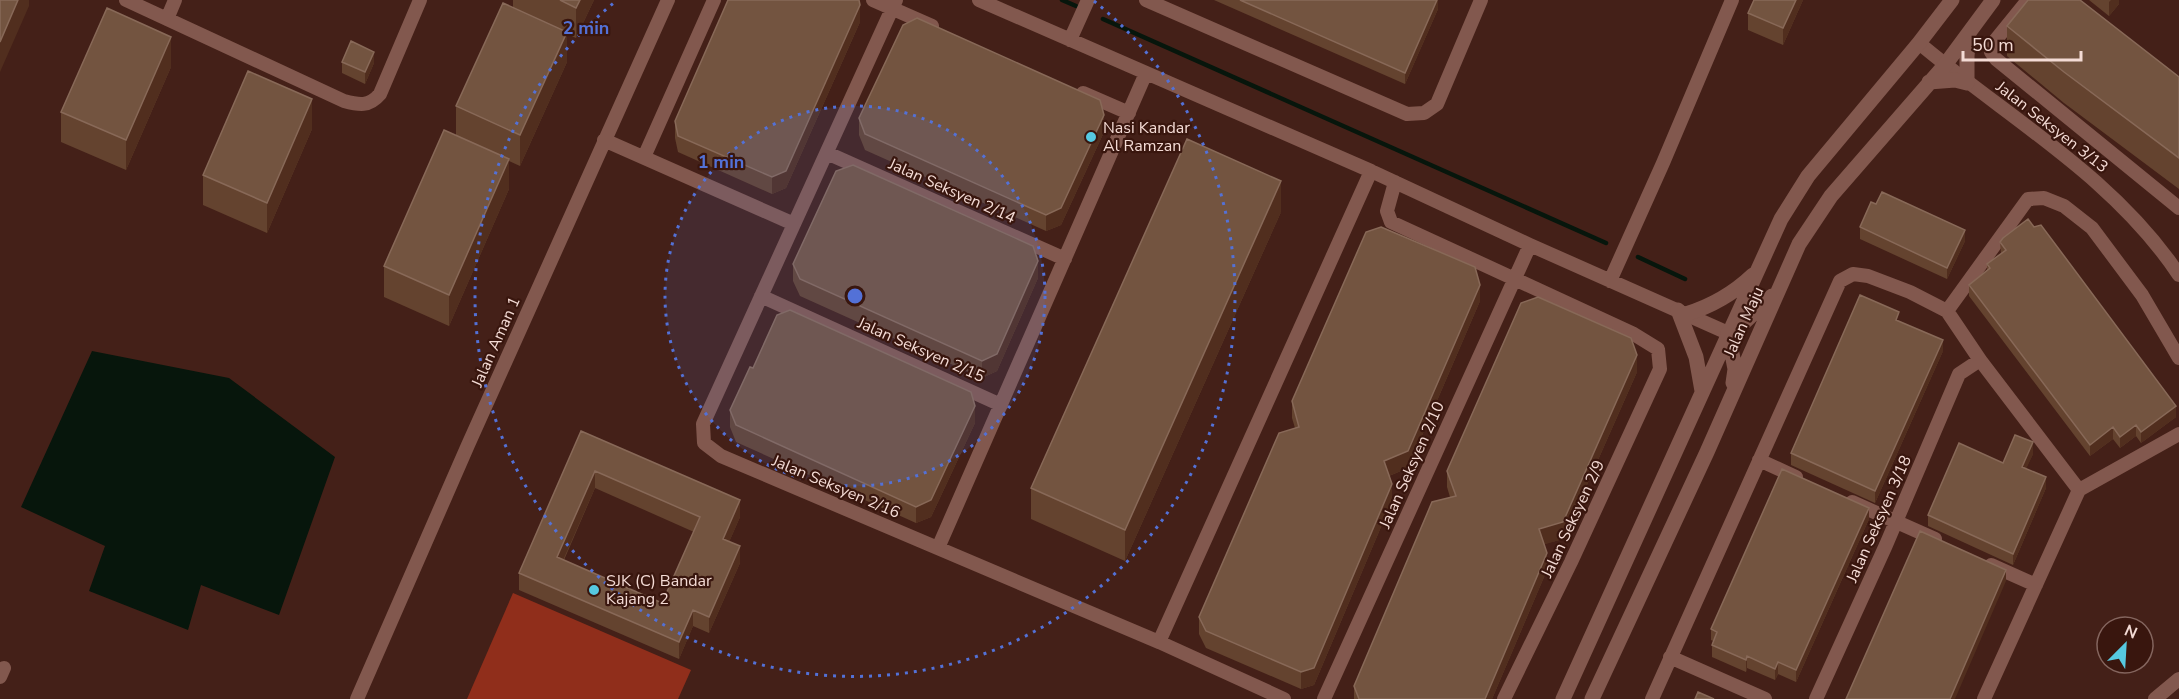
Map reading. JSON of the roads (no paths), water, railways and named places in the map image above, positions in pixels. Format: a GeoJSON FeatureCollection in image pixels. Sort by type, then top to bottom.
{"type":"FeatureCollection","features":[{"type":"Feature","properties":{"kind":"street"},"geometry":{"type":"LineString","coordinates":[[126,0],[344,101],[364,105],[374,101],[380,94],[420,0]]}},
{"type":"Feature","properties":{"kind":"street"},"geometry":{"type":"LineString","coordinates":[[167,19],[175,0]]}},
{"type":"Feature","properties":{"kind":"street","name":"Jalan Aman 1"},"geometry":{"type":"LineString","coordinates":[[357,699],[668,0]]}},
{"type":"Feature","properties":{"kind":"street"},"geometry":{"type":"LineString","coordinates":[[644,157],[714,0]]}},
{"type":"Feature","properties":{"kind":"street"},"geometry":{"type":"LineString","coordinates":[[873,0],[894,4],[946,32]]}},
{"type":"Feature","properties":{"kind":"street"},"geometry":{"type":"LineString","coordinates":[[979,0],[1371,171],[1728,333],[1736,330],[1779,289]]}},
{"type":"Feature","properties":{"kind":"street"},"geometry":{"type":"LineString","coordinates":[[1070,40],[1088,0]]}},
{"type":"Feature","properties":{"kind":"street"},"geometry":{"type":"LineString","coordinates":[[1146,0],[1407,114],[1424,113],[1437,104],[1481,0]]}},
{"type":"Feature","properties":{"kind":"street"},"geometry":{"type":"LineString","coordinates":[[1610,281],[1732,0]]}},
{"type":"Feature","properties":{"kind":"street","name":"Jalan Maju"},"geometry":{"type":"LineString","coordinates":[[1563,699],[1780,219],[1808,176],[1952,0]]}},
{"type":"Feature","properties":{"kind":"street","name":"Jalan Maju"},"geometry":{"type":"LineString","coordinates":[[1592,699],[1799,244],[1831,196],[1945,65],[1993,0]]}},
{"type":"Feature","properties":{"kind":"street"},"geometry":{"type":"LineString","coordinates":[[2028,0],[1994,42],[1991,52],[1996,59],[2179,208]]}},
{"type":"Feature","properties":{"kind":"street"},"geometry":{"type":"LineString","coordinates":[[761,296],[894,4]]}},
{"type":"Feature","properties":{"kind":"street"},"geometry":{"type":"LineString","coordinates":[[1929,82],[1955,80],[1967,83],[1969,33]]}},
{"type":"Feature","properties":{"kind":"street","name":"Jalan Seksyen 3/13"},"geometry":{"type":"LineString","coordinates":[[1919,43],[1967,83],[2064,153],[2123,206],[2177,266]]}},
{"type":"Feature","properties":{"kind":"street"},"geometry":{"type":"LineString","coordinates":[[938,548],[1146,73]]}},
{"type":"Feature","properties":{"kind":"street"},"geometry":{"type":"LineString","coordinates":[[1075,90],[1129,114]]}},
{"type":"Feature","properties":{"kind":"street"},"geometry":{"type":"LineString","coordinates":[[604,140],[794,224]]}},
{"type":"Feature","properties":{"kind":"street","name":"Jalan Seksyen 2/14"},"geometry":{"type":"LineString","coordinates":[[827,153],[1065,259]]}},
{"type":"Feature","properties":{"kind":"street"},"geometry":{"type":"LineString","coordinates":[[1159,642],[1371,171]]}},
{"type":"Feature","properties":{"kind":"street"},"geometry":{"type":"LineString","coordinates":[[1395,182],[1387,211],[1391,222],[1514,280]]}},
{"type":"Feature","properties":{"kind":"street"},"geometry":{"type":"LineString","coordinates":[[1947,310],[2028,199],[2044,198],[2064,206],[2092,228],[2142,295],[2179,358]]}},
{"type":"Feature","properties":{"kind":"street","name":"Jalan Seksyen 2/10"},"geometry":{"type":"LineString","coordinates":[[1324,699],[1530,245]]}},
{"type":"Feature","properties":{"kind":"street"},"geometry":{"type":"LineString","coordinates":[[1682,312],[1709,307],[1744,284],[1756,272]]}},
{"type":"Feature","properties":{"kind":"street"},"geometry":{"type":"LineString","coordinates":[[1652,699],[1840,281],[1853,274],[1868,276],[1910,292],[1947,310],[1980,360],[2079,490]]}},
{"type":"Feature","properties":{"kind":"street","name":"Jalan Seksyen 2/9"},"geometry":{"type":"LineString","coordinates":[[1504,699],[1660,369],[1658,349],[1632,333],[1514,280]]}},
{"type":"Feature","properties":{"kind":"street","name":"Jalan Seksyen 2/16"},"geometry":{"type":"LineString","coordinates":[[761,296],[703,424],[704,442],[722,456],[1159,642],[1284,699]]}},
{"type":"Feature","properties":{"kind":"street","name":"Jalan Seksyen 2/15"},"geometry":{"type":"LineString","coordinates":[[761,296],[1001,405]]}},
{"type":"Feature","properties":{"kind":"street"},"geometry":{"type":"LineString","coordinates":[[1682,312],[1696,357],[1702,391]]}},
{"type":"Feature","properties":{"kind":"street"},"geometry":{"type":"LineString","coordinates":[[1728,333],[1735,369],[1732,393]]}},
{"type":"Feature","properties":{"kind":"street","name":"Jalan Seksyen 3/18"},"geometry":{"type":"LineString","coordinates":[[1816,699],[1896,522],[1959,374],[1980,360]]}},
{"type":"Feature","properties":{"kind":"street"},"geometry":{"type":"LineString","coordinates":[[1984,699],[2079,490],[2179,434]]}},
{"type":"Feature","properties":{"kind":"street"},"geometry":{"type":"LineString","coordinates":[[1759,460],[1812,484]]}},
{"type":"Feature","properties":{"kind":"street"},"geometry":{"type":"LineString","coordinates":[[1844,498],[1950,546]]}},
{"type":"Feature","properties":{"kind":"street"},"geometry":{"type":"LineString","coordinates":[[1982,561],[2036,585]]}},
{"type":"Feature","properties":{"kind":"street"},"geometry":{"type":"LineString","coordinates":[[1670,657],[1765,699]]}},
{"type":"Feature","properties":{"kind":"street"},"geometry":{"type":"LineString","coordinates":[[2157,698],[2179,679]]}},
{"type":"Feature","properties":{"kind":"waterway"},"geometry":{"type":"LineString","coordinates":[[1062,0],[1076,6]]}},
{"type":"Feature","properties":{"kind":"waterway"},"geometry":{"type":"LineString","coordinates":[[1103,19],[1606,243]]}},
{"type":"Feature","properties":{"kind":"waterway"},"geometry":{"type":"LineString","coordinates":[[1638,257],[1685,279]]}},
{"type":"Feature","properties":{"kind":"place","name":"Nasi Kandar Al Ramzan"},"geometry":{"type":"Point","coordinates":[1091,137]}},
{"type":"Feature","properties":{"kind":"place","name":"SJK (C) Bandar Kajang 2"},"geometry":{"type":"Point","coordinates":[594,590]}}]}
